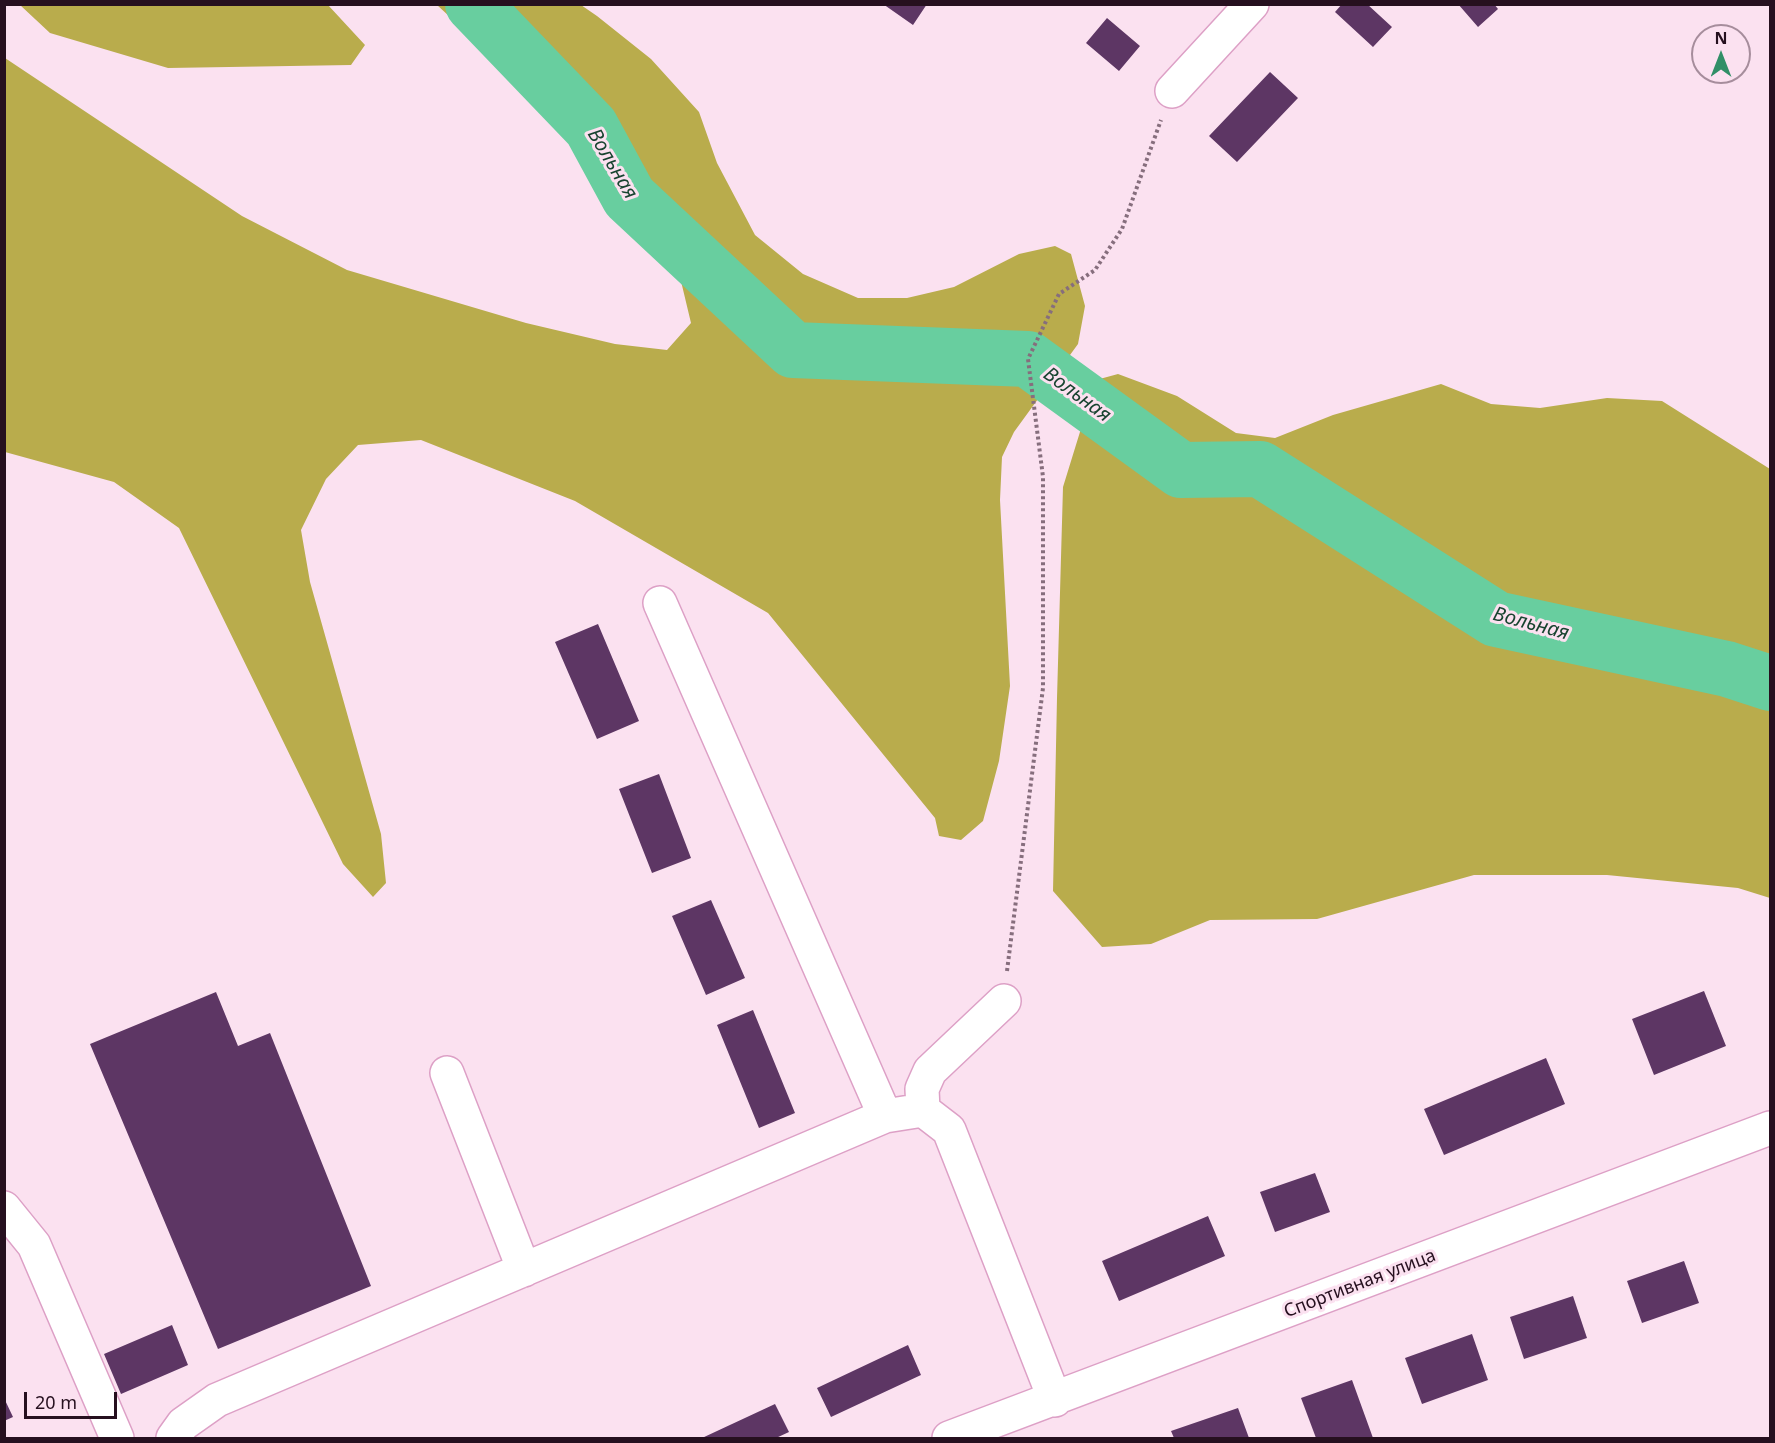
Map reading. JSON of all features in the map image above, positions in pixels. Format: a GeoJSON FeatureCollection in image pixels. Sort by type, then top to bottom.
{"type":"FeatureCollection","features":[{"type":"Feature","properties":{"kind":"street"},"geometry":{"type":"LineString","coordinates":[[1172,91],[1252,4]]}},
{"type":"Feature","properties":{"kind":"street"},"geometry":{"type":"LineString","coordinates":[[660,603],[885,1116]]}},
{"type":"Feature","properties":{"kind":"street"},"geometry":{"type":"LineString","coordinates":[[923,1110],[922,1089],[930,1071],[1004,1001]]}},
{"type":"Feature","properties":{"kind":"street"},"geometry":{"type":"LineString","coordinates":[[447,1073],[524,1270]]}},
{"type":"Feature","properties":{"kind":"street"},"geometry":{"type":"LineString","coordinates":[[173,1438],[183,1424],[217,1400],[885,1116],[923,1110],[949,1130],[1054,1400]]}},
{"type":"Feature","properties":{"kind":"street","name":"Спортивная улица"},"geometry":{"type":"LineString","coordinates":[[949,1438],[988,1431],[1054,1400],[1770,1128]]}},
{"type":"Feature","properties":{"kind":"street"},"geometry":{"type":"LineString","coordinates":[[4,1208],[34,1245],[117,1438]]}},
{"type":"Feature","properties":{"kind":"path"},"geometry":{"type":"LineString","coordinates":[[1004,1001],[1043,688],[1043,477],[1028,359],[1059,294],[1095,270],[1122,229],[1172,91]]}},
{"type":"Feature","properties":{"kind":"shaded area"},"geometry":{"type":"Polygon","coordinates":[[[20,5],[328,5],[365,45],[351,65],[168,68],[50,33],[20,5]]]}},
{"type":"Feature","properties":{"kind":"shaded area"},"geometry":{"type":"Polygon","coordinates":[[[437,5],[581,5],[597,16],[651,59],[699,112],[717,163],[755,235],[803,274],[858,298],[907,298],[954,287],[1019,254],[1055,246],[1071,254],[1085,306],[1078,344],[1014,432],[1002,457],[1000,500],[1010,686],[999,761],[983,821],[961,840],[939,836],[935,818],[768,613],[575,501],[421,440],[358,445],[326,479],[301,530],[310,582],[381,834],[386,883],[373,897],[343,864],[179,528],[114,482],[5,452],[5,58],[242,216],[347,270],[526,323],[615,344],[667,350],[691,323],[675,256],[605,188],[526,87],[437,5]]]}},
{"type":"Feature","properties":{"kind":"shaded area"},"geometry":{"type":"Polygon","coordinates":[[[1118,374],[1177,396],[1236,433],[1275,438],[1333,415],[1441,384],[1491,404],[1540,408],[1607,398],[1662,401],[1770,469],[1770,898],[1738,888],[1607,875],[1474,875],[1317,919],[1210,920],[1151,944],[1102,947],[1053,891],[1057,698],[1063,487],[1096,380],[1118,374]]]}},
{"type":"Feature","properties":{"kind":"building"},"geometry":{"type":"Polygon","coordinates":[[[883,4],[927,4],[913,25],[883,4]]]}},
{"type":"Feature","properties":{"kind":"building"},"geometry":{"type":"Polygon","coordinates":[[[1342,4],[1367,4],[1392,27],[1373,47],[1335,12],[1342,4]]]}},
{"type":"Feature","properties":{"kind":"building"},"geometry":{"type":"Polygon","coordinates":[[[1458,4],[1494,4],[1498,9],[1478,27],[1458,4]]]}},
{"type":"Feature","properties":{"kind":"building"},"geometry":{"type":"Polygon","coordinates":[[[1107,18],[1140,46],[1119,71],[1086,43],[1107,18]]]}},
{"type":"Feature","properties":{"kind":"building"},"geometry":{"type":"Polygon","coordinates":[[[1270,72],[1298,98],[1237,162],[1209,136],[1270,72]]]}},
{"type":"Feature","properties":{"kind":"building"},"geometry":{"type":"Polygon","coordinates":[[[598,624],[639,721],[597,739],[555,642],[598,624]]]}},
{"type":"Feature","properties":{"kind":"building"},"geometry":{"type":"Polygon","coordinates":[[[659,774],[691,858],[652,873],[619,789],[659,774]]]}},
{"type":"Feature","properties":{"kind":"building"},"geometry":{"type":"Polygon","coordinates":[[[711,900],[745,978],[706,995],[672,916],[711,900]]]}},
{"type":"Feature","properties":{"kind":"building"},"geometry":{"type":"Polygon","coordinates":[[[1704,991],[1726,1046],[1654,1075],[1632,1019],[1704,991]]]}},
{"type":"Feature","properties":{"kind":"building"},"geometry":{"type":"Polygon","coordinates":[[[216,992],[238,1046],[270,1033],[371,1286],[218,1349],[90,1044],[216,992]]]}},
{"type":"Feature","properties":{"kind":"building"},"geometry":{"type":"Polygon","coordinates":[[[753,1010],[795,1113],[759,1128],[717,1025],[753,1010]]]}},
{"type":"Feature","properties":{"kind":"building"},"geometry":{"type":"Polygon","coordinates":[[[1546,1058],[1565,1104],[1444,1155],[1424,1109],[1546,1058]]]}},
{"type":"Feature","properties":{"kind":"building"},"geometry":{"type":"Polygon","coordinates":[[[1315,1173],[1330,1212],[1275,1232],[1260,1192],[1315,1173]]]}},
{"type":"Feature","properties":{"kind":"building"},"geometry":{"type":"Polygon","coordinates":[[[1208,1216],[1225,1256],[1119,1301],[1102,1261],[1208,1216]]]}},
{"type":"Feature","properties":{"kind":"building"},"geometry":{"type":"Polygon","coordinates":[[[1684,1261],[1699,1303],[1642,1323],[1627,1281],[1684,1261]]]}},
{"type":"Feature","properties":{"kind":"building"},"geometry":{"type":"Polygon","coordinates":[[[1573,1296],[1587,1338],[1524,1359],[1510,1317],[1573,1296]]]}},
{"type":"Feature","properties":{"kind":"building"},"geometry":{"type":"Polygon","coordinates":[[[172,1325],[188,1365],[121,1394],[104,1354],[172,1325]]]}},
{"type":"Feature","properties":{"kind":"building"},"geometry":{"type":"Polygon","coordinates":[[[1472,1334],[1488,1380],[1422,1404],[1405,1358],[1472,1334]]]}},
{"type":"Feature","properties":{"kind":"building"},"geometry":{"type":"Polygon","coordinates":[[[908,1345],[921,1375],[831,1417],[817,1388],[908,1345]]]}},
{"type":"Feature","properties":{"kind":"building"},"geometry":{"type":"Polygon","coordinates":[[[1352,1380],[1373,1438],[1316,1438],[1301,1398],[1352,1380]]]}},
{"type":"Feature","properties":{"kind":"building"},"geometry":{"type":"Polygon","coordinates":[[[4,1398],[13,1417],[4,1421],[4,1398]]]}},
{"type":"Feature","properties":{"kind":"building"},"geometry":{"type":"Polygon","coordinates":[[[775,1404],[789,1432],[776,1438],[702,1438],[775,1404]]]}},
{"type":"Feature","properties":{"kind":"building"},"geometry":{"type":"Polygon","coordinates":[[[1238,1408],[1249,1438],[1174,1438],[1171,1431],[1238,1408]]]}},
{"type":"Feature","properties":{"kind":"waterway","name":"Вольная"},"geometry":{"type":"LineString","coordinates":[[473,4],[591,127],[629,197],[793,350],[1028,359],[1181,470],[1260,469],[1496,619],[1727,669],[1770,683]]}}]}
